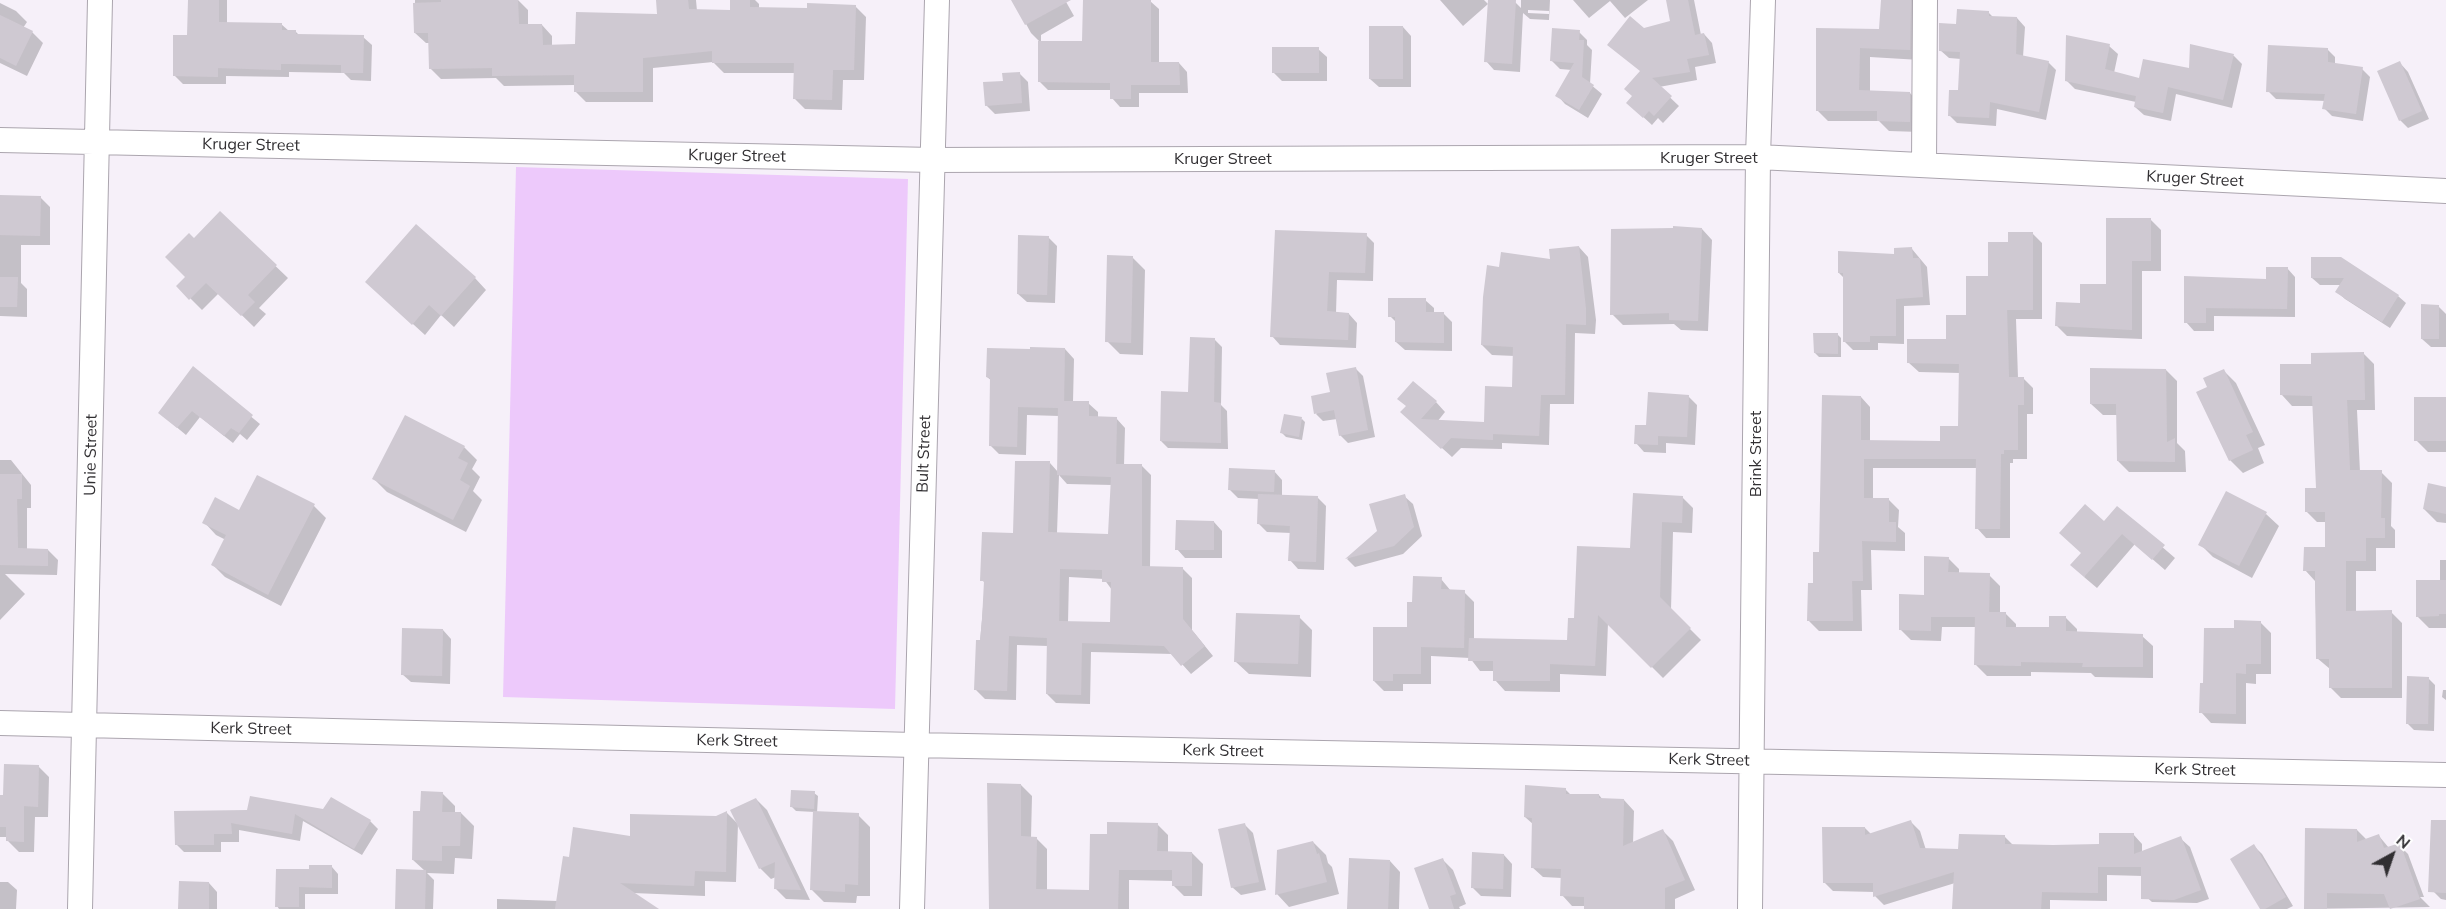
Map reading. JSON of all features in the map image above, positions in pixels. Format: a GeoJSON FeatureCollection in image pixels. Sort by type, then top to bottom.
{"type":"FeatureCollection","features":[{"type":"Feature","properties":{"kind":"street","name":"Unie Street"},"geometry":{"type":"LineString","coordinates":[[80,909],[99,142],[100,0]]}},
{"type":"Feature","properties":{"kind":"street","name":"Bult Street"},"geometry":{"type":"LineString","coordinates":[[912,909],[937,0]]}},
{"type":"Feature","properties":{"kind":"street","name":"Brink Street"},"geometry":{"type":"LineString","coordinates":[[1750,909],[1758,157],[1763,0]]}},
{"type":"Feature","properties":{"kind":"street"},"geometry":{"type":"LineString","coordinates":[[1924,165],[1925,0]]}},
{"type":"Feature","properties":{"kind":"street","name":"Kruger Street"},"geometry":{"type":"LineString","coordinates":[[0,140],[933,160],[1758,157],[2446,191]]}},
{"type":"Feature","properties":{"kind":"street","name":"Kerk Street"},"geometry":{"type":"LineString","coordinates":[[0,723],[915,746],[1753,760],[2446,775]]}},
{"type":"Feature","properties":{"kind":"shaded area"},"geometry":{"type":"Polygon","coordinates":[[[516,167],[908,179],[895,709],[503,697],[516,167]]]}},
{"type":"Feature","properties":{"kind":"building"},"geometry":{"type":"Polygon","coordinates":[[[188,0],[219,0],[219,22],[282,23],[282,30],[296,30],[296,34],[364,35],[363,73],[341,73],[341,65],[281,64],[281,70],[218,68],[218,77],[173,76],[173,35],[187,35],[188,0]]]}},
{"type":"Feature","properties":{"kind":"building"},"geometry":{"type":"Polygon","coordinates":[[[441,0],[518,0],[519,24],[542,24],[543,45],[575,44],[576,12],[657,14],[656,0],[688,0],[689,9],[730,10],[730,0],[750,0],[750,7],[807,8],[807,3],[856,5],[854,70],[833,70],[832,100],[793,99],[794,63],[712,63],[712,51],[643,58],[643,92],[574,92],[574,75],[492,76],[492,68],[429,69],[428,33],[414,33],[413,3],[441,2],[441,0]]]}},
{"type":"Feature","properties":{"kind":"building"},"geometry":{"type":"Polygon","coordinates":[[[1011,0],[1071,0],[1025,25],[1011,0]]]}},
{"type":"Feature","properties":{"kind":"building"},"geometry":{"type":"Polygon","coordinates":[[[1083,0],[1151,0],[1151,62],[1179,62],[1180,85],[1131,85],[1131,99],[1110,99],[1110,83],[1038,82],[1038,41],[1082,41],[1083,0]]]}},
{"type":"Feature","properties":{"kind":"building"},"geometry":{"type":"Polygon","coordinates":[[[1488,0],[1516,0],[1512,64],[1484,62],[1488,0]]]}},
{"type":"Feature","properties":{"kind":"building"},"geometry":{"type":"Polygon","coordinates":[[[1666,0],[1688,0],[1695,35],[1704,33],[1709,55],[1687,59],[1690,72],[1652,78],[1672,96],[1654,116],[1649,111],[1643,118],[1626,103],[1632,96],[1624,89],[1640,71],[1607,45],[1630,16],[1644,28],[1670,21],[1666,0]]]}},
{"type":"Feature","properties":{"kind":"building"},"geometry":{"type":"Polygon","coordinates":[[[1881,0],[1911,0],[1910,50],[1860,48],[1859,90],[1910,92],[1910,122],[1877,121],[1877,111],[1816,111],[1816,28],[1879,29],[1881,0]]]}},
{"type":"Feature","properties":{"kind":"building"},"geometry":{"type":"Polygon","coordinates":[[[1957,9],[1989,11],[1989,16],[2017,17],[2016,54],[2049,61],[2039,112],[1990,102],[1989,118],[1948,116],[1949,90],[1958,90],[1960,52],[1939,51],[1939,23],[1956,24],[1957,9]]]}},
{"type":"Feature","properties":{"kind":"building"},"geometry":{"type":"Polygon","coordinates":[[[0,15],[33,31],[16,66],[0,58],[0,15]]]}},
{"type":"Feature","properties":{"kind":"building"},"geometry":{"type":"Polygon","coordinates":[[[1369,26],[1403,26],[1403,79],[1369,79],[1369,26]]]}},
{"type":"Feature","properties":{"kind":"building"},"geometry":{"type":"Polygon","coordinates":[[[1552,28],[1580,30],[1579,40],[1584,40],[1582,77],[1594,85],[1579,110],[1555,96],[1574,63],[1550,61],[1552,28]]]}},
{"type":"Feature","properties":{"kind":"building"},"geometry":{"type":"Polygon","coordinates":[[[2066,35],[2110,44],[2105,69],[2139,78],[2143,59],[2189,68],[2190,44],[2234,54],[2223,100],[2168,87],[2163,113],[2134,107],[2136,96],[2065,81],[2066,35]]]}},
{"type":"Feature","properties":{"kind":"building"},"geometry":{"type":"Polygon","coordinates":[[[2268,45],[2328,48],[2328,62],[2363,67],[2356,114],[2322,109],[2325,94],[2266,92],[2268,45]]]}},
{"type":"Feature","properties":{"kind":"building"},"geometry":{"type":"Polygon","coordinates":[[[1272,47],[1319,47],[1319,73],[1272,73],[1272,47]]]}},
{"type":"Feature","properties":{"kind":"building"},"geometry":{"type":"Polygon","coordinates":[[[2400,61],[2422,111],[2399,121],[2377,71],[2400,61]]]}},
{"type":"Feature","properties":{"kind":"building"},"geometry":{"type":"Polygon","coordinates":[[[1020,72],[1022,103],[985,106],[983,82],[1003,81],[1002,73],[1020,72]]]}},
{"type":"Feature","properties":{"kind":"building"},"geometry":{"type":"Polygon","coordinates":[[[0,195],[41,196],[40,236],[0,235],[0,195]]]}},
{"type":"Feature","properties":{"kind":"building"},"geometry":{"type":"Polygon","coordinates":[[[220,211],[277,265],[248,295],[255,302],[241,316],[206,283],[189,300],[176,286],[185,277],[165,257],[189,233],[194,238],[220,211]]]}},
{"type":"Feature","properties":{"kind":"building"},"geometry":{"type":"Polygon","coordinates":[[[2106,218],[2151,218],[2151,261],[2132,261],[2132,330],[2055,326],[2056,302],[2080,303],[2080,284],[2106,284],[2106,218]]]}},
{"type":"Feature","properties":{"kind":"building"},"geometry":{"type":"Polygon","coordinates":[[[416,224],[476,277],[441,316],[429,305],[412,325],[365,282],[416,224]]]}},
{"type":"Feature","properties":{"kind":"building"},"geometry":{"type":"Polygon","coordinates":[[[1673,226],[1702,228],[1698,321],[1669,320],[1669,313],[1610,315],[1611,229],[1673,228],[1673,226]]]}},
{"type":"Feature","properties":{"kind":"building"},"geometry":{"type":"Polygon","coordinates":[[[1275,230],[1367,233],[1365,273],[1329,272],[1327,311],[1349,313],[1348,340],[1270,337],[1275,230]]]}},
{"type":"Feature","properties":{"kind":"building"},"geometry":{"type":"Polygon","coordinates":[[[2008,232],[2033,232],[2033,310],[2007,310],[2009,377],[2024,377],[2024,405],[2018,405],[2018,450],[2004,450],[2004,454],[2001,454],[2000,529],[1975,529],[1976,459],[1864,459],[1864,498],[1889,498],[1889,522],[1896,522],[1896,542],[1862,541],[1863,581],[1852,581],[1853,621],[1807,621],[1808,583],[1813,583],[1813,552],[1819,552],[1822,395],[1861,396],[1861,440],[1940,441],[1940,426],[1958,426],[1959,364],[1907,363],[1907,339],[1946,339],[1946,315],[1966,315],[1966,276],[1988,276],[1988,242],[2008,242],[2008,232]]]}},
{"type":"Feature","properties":{"kind":"building"},"geometry":{"type":"Polygon","coordinates":[[[1018,235],[1049,236],[1047,295],[1017,294],[1018,235]]]}},
{"type":"Feature","properties":{"kind":"building"},"geometry":{"type":"Polygon","coordinates":[[[1579,246],[1586,325],[1566,324],[1565,395],[1541,395],[1539,436],[1493,434],[1493,440],[1451,438],[1441,449],[1400,412],[1406,406],[1397,399],[1413,381],[1437,401],[1421,419],[1484,422],[1485,386],[1512,387],[1513,347],[1481,345],[1487,265],[1499,267],[1501,252],[1550,259],[1549,249],[1579,246]]]}},
{"type":"Feature","properties":{"kind":"building"},"geometry":{"type":"Polygon","coordinates":[[[1912,247],[1913,258],[1920,258],[1923,297],[1896,299],[1896,336],[1870,336],[1870,342],[1843,342],[1843,273],[1838,273],[1838,251],[1894,254],[1894,248],[1912,247]]]}},
{"type":"Feature","properties":{"kind":"building"},"geometry":{"type":"Polygon","coordinates":[[[1107,255],[1133,256],[1131,343],[1105,342],[1107,255]]]}},
{"type":"Feature","properties":{"kind":"building"},"geometry":{"type":"Polygon","coordinates":[[[2311,257],[2341,257],[2399,295],[2382,322],[2335,292],[2344,278],[2311,278],[2311,257]]]}},
{"type":"Feature","properties":{"kind":"building"},"geometry":{"type":"Polygon","coordinates":[[[2266,267],[2288,267],[2287,309],[2206,308],[2206,323],[2184,323],[2184,276],[2266,279],[2266,267]]]}},
{"type":"Feature","properties":{"kind":"building"},"geometry":{"type":"Polygon","coordinates":[[[0,277],[18,277],[17,307],[0,307],[0,277]]]}},
{"type":"Feature","properties":{"kind":"building"},"geometry":{"type":"Polygon","coordinates":[[[1388,298],[1426,298],[1426,312],[1444,312],[1444,343],[1395,342],[1395,317],[1388,317],[1388,298]]]}},
{"type":"Feature","properties":{"kind":"building"},"geometry":{"type":"Polygon","coordinates":[[[2421,304],[2439,305],[2439,339],[2421,339],[2421,304]]]}},
{"type":"Feature","properties":{"kind":"building"},"geometry":{"type":"Polygon","coordinates":[[[1813,333],[1838,333],[1838,354],[1814,353],[1813,333]]]}},
{"type":"Feature","properties":{"kind":"building"},"geometry":{"type":"Polygon","coordinates":[[[1190,337],[1215,338],[1214,402],[1221,403],[1221,443],[1160,441],[1161,391],[1188,392],[1190,337]]]}},
{"type":"Feature","properties":{"kind":"building"},"geometry":{"type":"Polygon","coordinates":[[[1030,347],[1065,348],[1064,401],[1089,401],[1089,416],[1117,417],[1116,464],[1142,464],[1142,566],[1183,567],[1183,619],[1205,646],[1181,666],[1164,646],[1082,643],[1081,695],[1046,694],[1047,638],[1009,636],[1007,691],[974,690],[976,640],[980,640],[984,581],[980,581],[982,532],[1013,533],[1015,461],[1050,461],[1048,532],[1108,534],[1111,477],[1057,475],[1058,408],[1018,407],[1017,447],[989,446],[990,378],[986,377],[987,348],[1030,349],[1030,347]],[[1060,569],[1059,621],[1110,622],[1111,582],[1102,582],[1102,570],[1060,569]]]}},
{"type":"Feature","properties":{"kind":"building"},"geometry":{"type":"Polygon","coordinates":[[[2364,352],[2365,400],[2347,400],[2350,470],[2382,470],[2381,518],[2385,518],[2385,538],[2366,538],[2366,561],[2346,561],[2346,611],[2392,610],[2392,688],[2329,688],[2329,659],[2316,659],[2315,571],[2303,571],[2304,547],[2325,547],[2325,512],[2305,512],[2305,488],[2316,488],[2312,396],[2280,395],[2280,364],[2311,364],[2311,353],[2364,352]]]}},
{"type":"Feature","properties":{"kind":"building"},"geometry":{"type":"Polygon","coordinates":[[[193,366],[253,415],[239,433],[231,428],[224,436],[192,411],[177,428],[158,413],[193,366]]]}},
{"type":"Feature","properties":{"kind":"building"},"geometry":{"type":"Polygon","coordinates":[[[1356,367],[1368,430],[1339,436],[1334,410],[1314,414],[1311,396],[1330,392],[1326,373],[1356,367]]]}},
{"type":"Feature","properties":{"kind":"building"},"geometry":{"type":"Polygon","coordinates":[[[2090,368],[2166,369],[2167,442],[2175,438],[2175,462],[2117,461],[2116,404],[2090,404],[2090,368]]]}},
{"type":"Feature","properties":{"kind":"building"},"geometry":{"type":"Polygon","coordinates":[[[2224,369],[2253,432],[2246,435],[2253,450],[2229,461],[2196,392],[2207,387],[2203,378],[2224,369]]]}},
{"type":"Feature","properties":{"kind":"building"},"geometry":{"type":"Polygon","coordinates":[[[1648,392],[1689,395],[1687,437],[1658,436],[1658,445],[1634,444],[1635,425],[1646,425],[1648,392]]]}},
{"type":"Feature","properties":{"kind":"building"},"geometry":{"type":"Polygon","coordinates":[[[2414,397],[2446,397],[2446,441],[2414,441],[2414,397]]]}},
{"type":"Feature","properties":{"kind":"building"},"geometry":{"type":"Polygon","coordinates":[[[1284,414],[1302,417],[1299,437],[1280,433],[1284,414]]]}},
{"type":"Feature","properties":{"kind":"building"},"geometry":{"type":"Polygon","coordinates":[[[405,415],[465,446],[458,458],[468,463],[460,480],[470,486],[453,520],[372,479],[405,415]]]}},
{"type":"Feature","properties":{"kind":"building"},"geometry":{"type":"Polygon","coordinates":[[[1229,468],[1275,470],[1274,492],[1228,490],[1229,468]]]}},
{"type":"Feature","properties":{"kind":"building"},"geometry":{"type":"Polygon","coordinates":[[[0,474],[22,474],[22,499],[17,499],[18,548],[48,549],[48,566],[0,565],[0,474]]]}},
{"type":"Feature","properties":{"kind":"building"},"geometry":{"type":"Polygon","coordinates":[[[257,475],[315,504],[268,595],[211,565],[226,535],[202,523],[215,497],[239,510],[257,475]]]}},
{"type":"Feature","properties":{"kind":"building"},"geometry":{"type":"Polygon","coordinates":[[[2428,483],[2446,487],[2446,514],[2423,509],[2428,483]]]}},
{"type":"Feature","properties":{"kind":"building"},"geometry":{"type":"Polygon","coordinates":[[[2226,491],[2267,512],[2239,566],[2198,545],[2226,491]]]}},
{"type":"Feature","properties":{"kind":"building"},"geometry":{"type":"Polygon","coordinates":[[[1633,493],[1683,496],[1682,523],[1662,522],[1660,597],[1691,628],[1651,668],[1598,615],[1595,666],[1550,664],[1550,681],[1493,681],[1493,661],[1468,661],[1469,638],[1567,640],[1568,618],[1574,618],[1577,546],[1630,548],[1633,493]]]}},
{"type":"Feature","properties":{"kind":"building"},"geometry":{"type":"Polygon","coordinates":[[[1258,494],[1318,496],[1316,562],[1288,561],[1290,526],[1257,524],[1258,494]]]}},
{"type":"Feature","properties":{"kind":"building"},"geometry":{"type":"Polygon","coordinates":[[[1405,494],[1414,527],[1394,546],[1345,559],[1377,531],[1369,504],[1405,494]]]}},
{"type":"Feature","properties":{"kind":"building"},"geometry":{"type":"Polygon","coordinates":[[[2085,504],[2104,521],[2117,506],[2165,545],[2152,560],[2122,534],[2084,577],[2070,565],[2081,553],[2059,533],[2085,504]]]}},
{"type":"Feature","properties":{"kind":"building"},"geometry":{"type":"Polygon","coordinates":[[[1176,520],[1214,521],[1214,550],[1175,550],[1176,520]]]}},
{"type":"Feature","properties":{"kind":"building"},"geometry":{"type":"Polygon","coordinates":[[[1924,556],[1949,557],[1948,572],[1990,573],[1989,612],[2006,612],[2006,627],[2049,627],[2049,616],[2066,616],[2066,631],[2143,634],[2143,667],[2082,667],[2083,663],[2021,662],[2021,666],[1974,665],[1975,617],[1931,617],[1931,631],[1899,630],[1899,594],[1924,595],[1924,556]]]}},
{"type":"Feature","properties":{"kind":"building"},"geometry":{"type":"Polygon","coordinates":[[[1413,576],[1442,577],[1441,589],[1465,590],[1464,648],[1421,647],[1421,674],[1393,674],[1393,681],[1373,681],[1373,627],[1407,627],[1407,602],[1412,602],[1413,576]]]}},
{"type":"Feature","properties":{"kind":"building"},"geometry":{"type":"Polygon","coordinates":[[[2416,580],[2446,580],[2446,614],[2416,617],[2416,580]]]}},
{"type":"Feature","properties":{"kind":"building"},"geometry":{"type":"Polygon","coordinates":[[[1236,613],[1300,615],[1298,664],[1234,662],[1236,613]]]}},
{"type":"Feature","properties":{"kind":"building"},"geometry":{"type":"Polygon","coordinates":[[[2234,620],[2261,621],[2261,664],[2246,664],[2246,674],[2236,673],[2236,714],[2199,713],[2200,683],[2203,683],[2204,628],[2234,628],[2234,620]]]}},
{"type":"Feature","properties":{"kind":"building"},"geometry":{"type":"Polygon","coordinates":[[[402,628],[443,629],[442,676],[401,675],[402,628]]]}},
{"type":"Feature","properties":{"kind":"building"},"geometry":{"type":"Polygon","coordinates":[[[2407,676],[2429,677],[2428,724],[2406,724],[2407,676]]]}},
{"type":"Feature","properties":{"kind":"building"},"geometry":{"type":"Polygon","coordinates":[[[4,764],[39,765],[38,807],[24,806],[24,842],[6,841],[6,827],[0,827],[0,795],[3,795],[4,764]]]}},
{"type":"Feature","properties":{"kind":"building"},"geometry":{"type":"Polygon","coordinates":[[[987,783],[1021,784],[1021,836],[1037,837],[1036,889],[1089,890],[1090,834],[1107,834],[1107,822],[1158,823],[1157,851],[1192,852],[1192,886],[1172,886],[1172,870],[1119,870],[1118,909],[989,909],[987,783]]]}},
{"type":"Feature","properties":{"kind":"building"},"geometry":{"type":"Polygon","coordinates":[[[1525,785],[1566,788],[1566,794],[1599,794],[1599,798],[1624,799],[1623,846],[1663,829],[1685,880],[1665,888],[1665,909],[1584,909],[1584,897],[1560,896],[1561,869],[1531,868],[1532,818],[1524,817],[1525,785]]]}},
{"type":"Feature","properties":{"kind":"building"},"geometry":{"type":"Polygon","coordinates":[[[791,790],[815,791],[814,809],[790,807],[791,790]]]}},
{"type":"Feature","properties":{"kind":"building"},"geometry":{"type":"Polygon","coordinates":[[[421,791],[443,792],[442,812],[461,812],[460,846],[442,846],[442,861],[412,860],[413,811],[420,811],[421,791]]]}},
{"type":"Feature","properties":{"kind":"building"},"geometry":{"type":"Polygon","coordinates":[[[250,796],[323,809],[331,797],[371,820],[354,849],[295,814],[292,834],[231,823],[232,834],[214,834],[214,845],[175,845],[174,811],[247,810],[250,796]]]}},
{"type":"Feature","properties":{"kind":"building"},"geometry":{"type":"Polygon","coordinates":[[[756,798],[801,890],[774,889],[775,862],[759,869],[730,810],[756,798]]]}},
{"type":"Feature","properties":{"kind":"building"},"geometry":{"type":"Polygon","coordinates":[[[727,811],[726,872],[695,871],[694,886],[620,883],[659,909],[555,909],[563,856],[569,857],[573,827],[630,836],[630,814],[716,816],[727,811]]]}},
{"type":"Feature","properties":{"kind":"building"},"geometry":{"type":"Polygon","coordinates":[[[813,811],[859,813],[858,885],[845,884],[845,892],[810,890],[813,811]]]}},
{"type":"Feature","properties":{"kind":"building"},"geometry":{"type":"Polygon","coordinates":[[[1911,820],[1920,848],[1958,849],[1959,834],[2005,835],[2005,844],[2053,845],[2099,844],[2099,833],[2134,833],[2134,854],[2181,836],[2201,890],[2174,900],[2141,899],[2141,867],[2098,867],[2098,893],[2042,892],[2041,909],[1952,909],[1954,872],[1873,897],[1873,883],[1823,883],[1822,827],[1865,827],[1865,835],[1911,820]]]}},
{"type":"Feature","properties":{"kind":"building"},"geometry":{"type":"Polygon","coordinates":[[[2431,820],[2446,820],[2446,893],[2428,892],[2431,820]]]}},
{"type":"Feature","properties":{"kind":"building"},"geometry":{"type":"Polygon","coordinates":[[[1245,823],[1259,882],[1231,888],[1218,829],[1245,823]]]}},
{"type":"Feature","properties":{"kind":"building"},"geometry":{"type":"Polygon","coordinates":[[[2305,828],[2357,829],[2357,842],[2379,834],[2384,848],[2400,843],[2420,899],[2390,909],[2384,894],[2327,893],[2327,909],[2304,909],[2305,828]]]}},
{"type":"Feature","properties":{"kind":"building"},"geometry":{"type":"Polygon","coordinates":[[[1313,841],[1317,854],[1319,853],[1327,882],[1275,895],[1277,850],[1313,841]]]}},
{"type":"Feature","properties":{"kind":"building"},"geometry":{"type":"Polygon","coordinates":[[[2254,844],[2286,897],[2265,909],[2260,909],[2230,859],[2254,844]]]}},
{"type":"Feature","properties":{"kind":"building"},"geometry":{"type":"Polygon","coordinates":[[[1472,852],[1504,854],[1503,889],[1471,888],[1472,852]]]}},
{"type":"Feature","properties":{"kind":"building"},"geometry":{"type":"Polygon","coordinates":[[[1349,858],[1390,860],[1388,909],[1347,909],[1349,858]]]}},
{"type":"Feature","properties":{"kind":"building"},"geometry":{"type":"Polygon","coordinates":[[[1443,858],[1456,894],[1450,896],[1454,909],[1429,909],[1414,868],[1443,858]]]}},
{"type":"Feature","properties":{"kind":"building"},"geometry":{"type":"Polygon","coordinates":[[[309,865],[332,865],[332,888],[299,887],[299,907],[275,907],[276,869],[309,869],[309,865]]]}},
{"type":"Feature","properties":{"kind":"building"},"geometry":{"type":"Polygon","coordinates":[[[396,869],[426,870],[425,909],[395,909],[396,869]]]}},
{"type":"Feature","properties":{"kind":"building"},"geometry":{"type":"Polygon","coordinates":[[[179,881],[209,882],[209,909],[178,909],[179,881]]]}}]}
